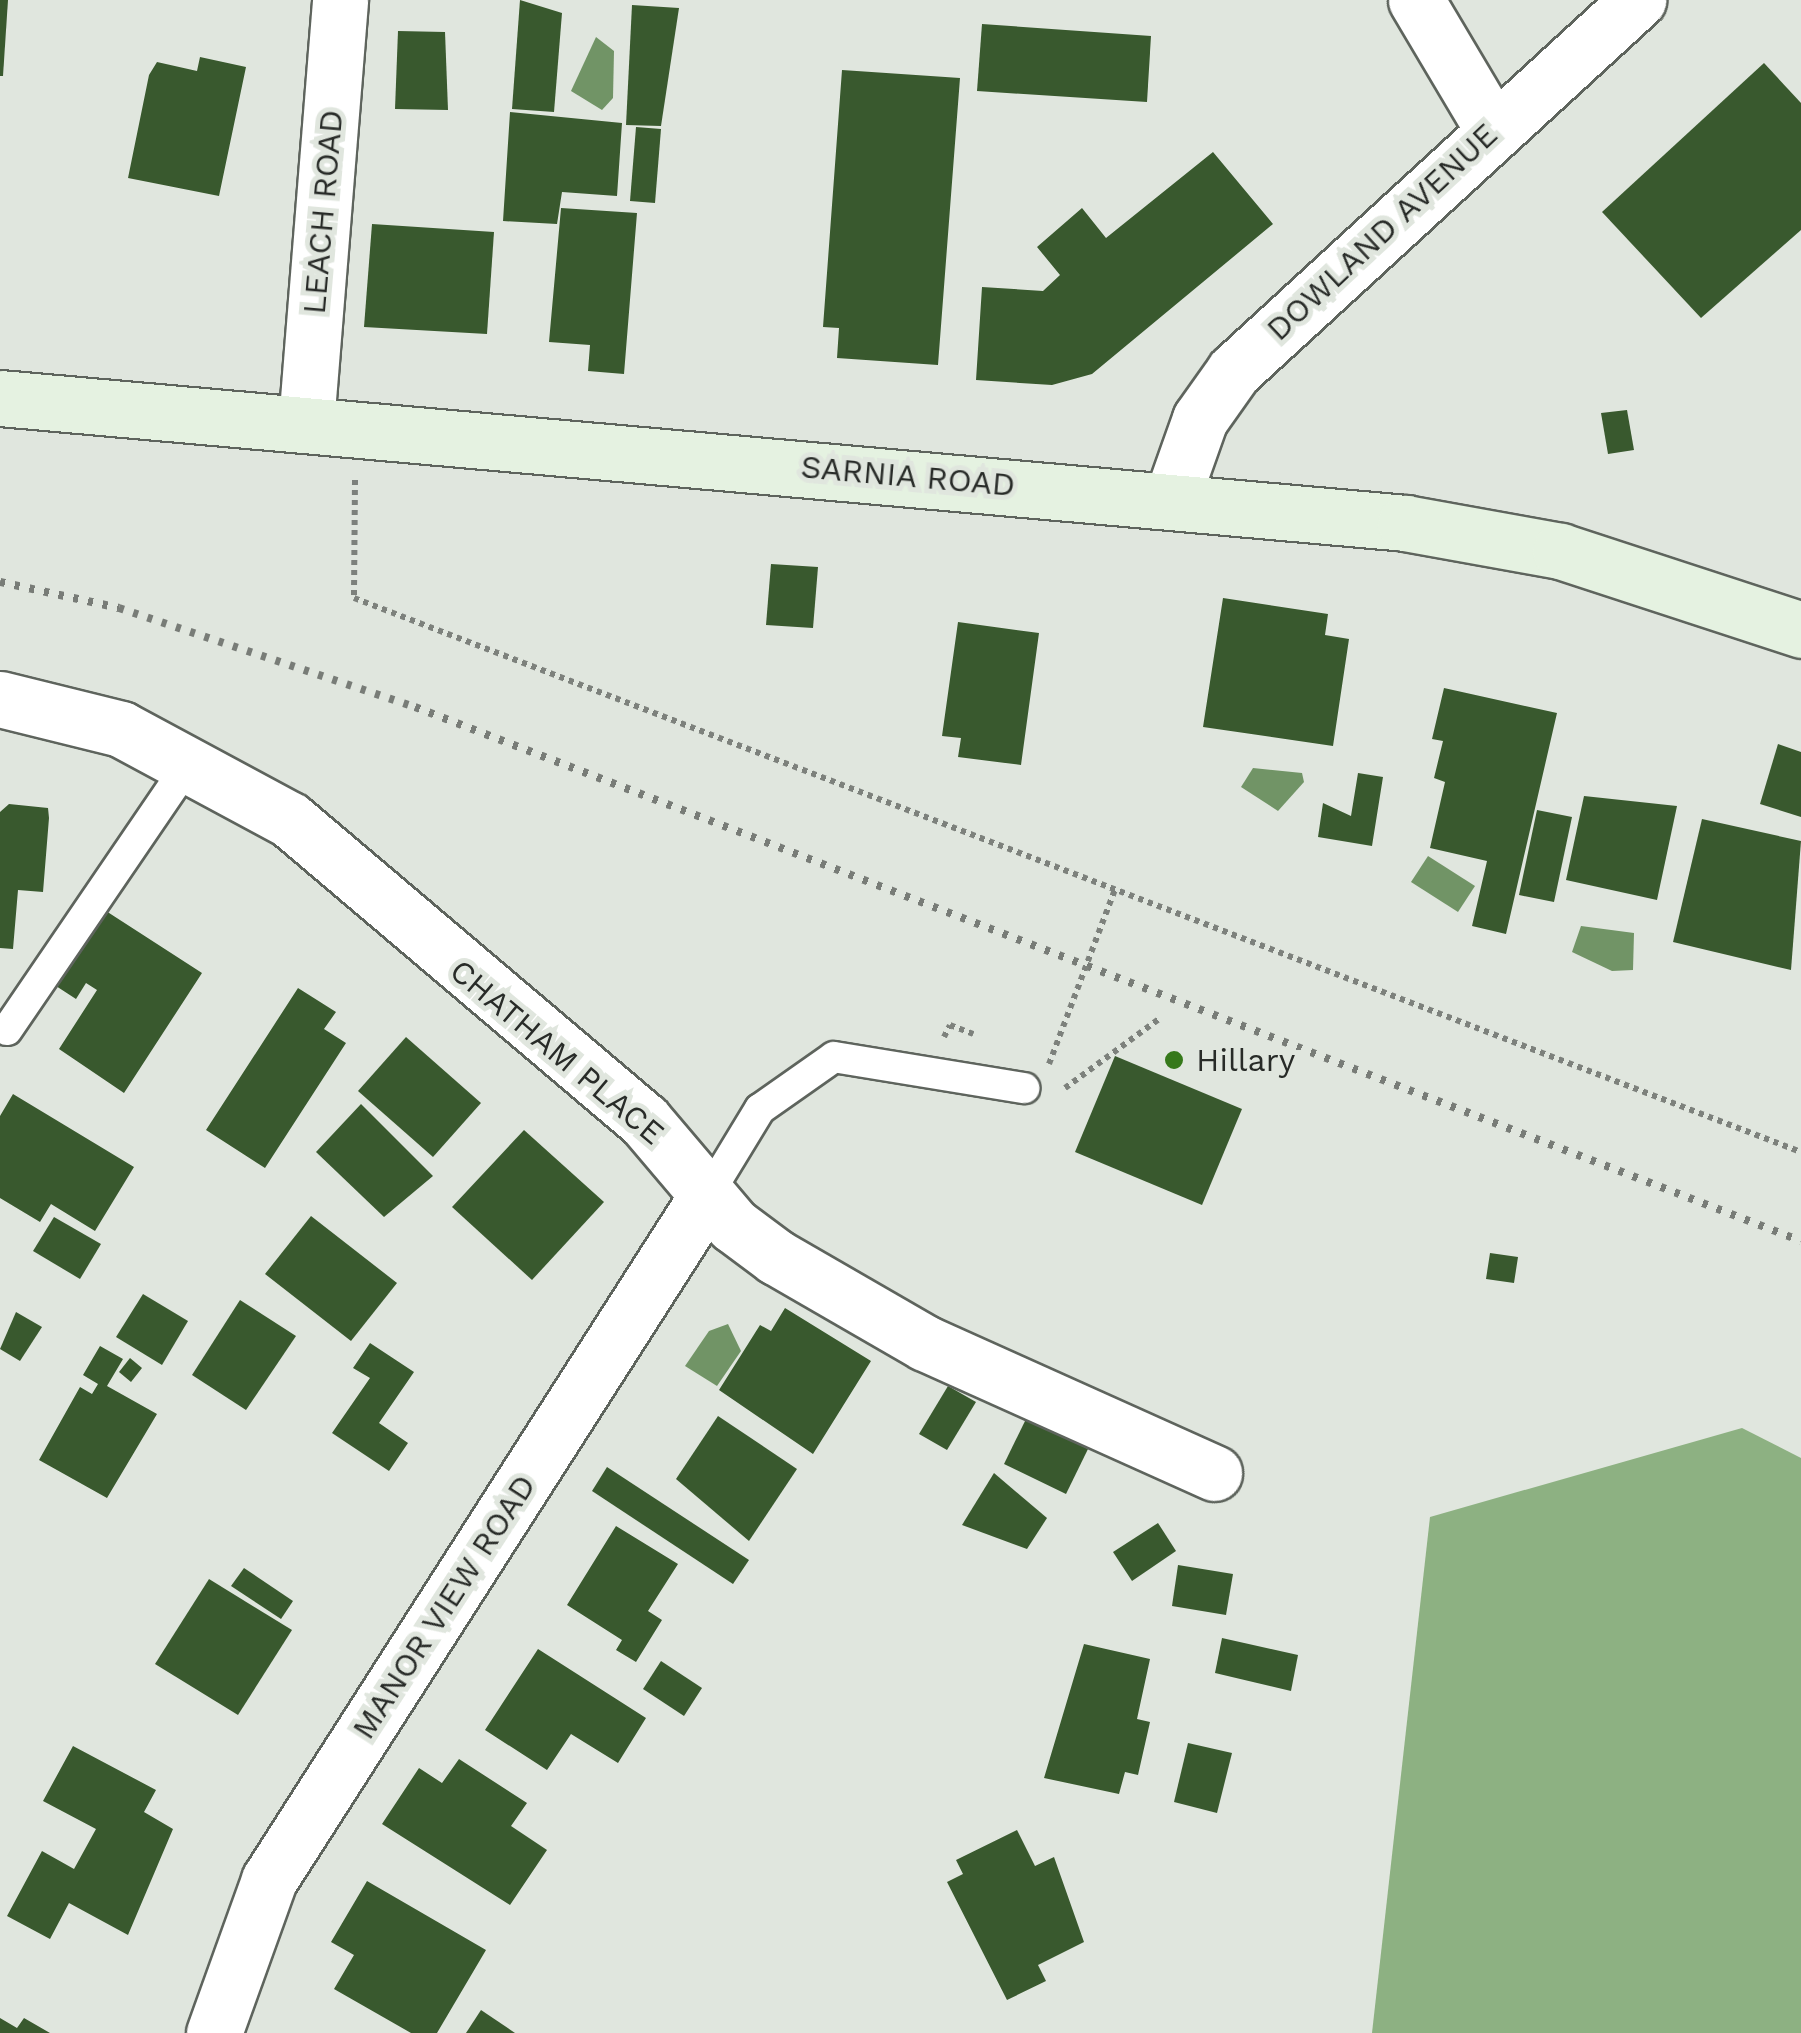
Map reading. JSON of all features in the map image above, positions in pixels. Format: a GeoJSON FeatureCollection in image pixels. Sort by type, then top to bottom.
{"type":"FeatureCollection","features":[{"type":"Feature","properties":{"kind":"main road","name":"SARNIA ROAD"},"geometry":{"type":"LineString","coordinates":[[0,398],[1172,498],[1406,523],[1560,552],[1801,630]]}},
{"type":"Feature","properties":{"kind":"street","name":"LEACH ROAD"},"geometry":{"type":"LineString","coordinates":[[332,426],[340,0]]}},
{"type":"Feature","properties":{"kind":"street"},"geometry":{"type":"LineString","coordinates":[[1416,0],[1492,128]]}},
{"type":"Feature","properties":{"kind":"street","name":"DOWLAND AVENUE"},"geometry":{"type":"LineString","coordinates":[[1172,498],[1200,419],[1234,371],[1492,128],[1638,0]]}},
{"type":"Feature","properties":{"kind":"street","name":"CHATHAM PLACE"},"geometry":{"type":"LineString","coordinates":[[0,699],[121,729],[190,762],[290,820],[644,1120],[706,1196],[776,1256],[925,1343],[1214,1473]]}},
{"type":"Feature","properties":{"kind":"street","name":"MANOR VIEW ROAD"},"geometry":{"type":"LineString","coordinates":[[214,2033],[269,1880],[706,1196]]}},
{"type":"Feature","properties":{"kind":"lane"},"geometry":{"type":"LineString","coordinates":[[7,1030],[190,762]]}},
{"type":"Feature","properties":{"kind":"lane"},"geometry":{"type":"LineString","coordinates":[[706,1196],[760,1109],[834,1057],[1024,1088]]}},
{"type":"Feature","properties":{"kind":"path"},"geometry":{"type":"LineString","coordinates":[[332,426],[354,598],[1801,1152]]}},
{"type":"Feature","properties":{"kind":"path"},"geometry":{"type":"LineString","coordinates":[[1049,1064],[1115,889]]}},
{"type":"Feature","properties":{"kind":"path"},"geometry":{"type":"LineString","coordinates":[[1024,1088],[1073,1088],[1159,1019]]}},
{"type":"Feature","properties":{"kind":"shaded area"},"geometry":{"type":"Polygon","coordinates":[[[596,37],[614,51],[613,98],[602,110],[571,91],[596,37]]]}},
{"type":"Feature","properties":{"kind":"shaded area"},"geometry":{"type":"Polygon","coordinates":[[[1253,768],[1302,773],[1304,782],[1278,811],[1241,787],[1253,768]]]}},
{"type":"Feature","properties":{"kind":"shaded area"},"geometry":{"type":"Polygon","coordinates":[[[1428,856],[1475,886],[1458,912],[1411,882],[1428,856]]]}},
{"type":"Feature","properties":{"kind":"shaded area"},"geometry":{"type":"Polygon","coordinates":[[[1581,926],[1634,933],[1633,970],[1612,971],[1572,952],[1581,926]]]}},
{"type":"Feature","properties":{"kind":"shaded area"},"geometry":{"type":"Polygon","coordinates":[[[728,1324],[741,1351],[717,1386],[685,1366],[709,1331],[728,1324]]]}},
{"type":"Feature","properties":{"kind":"shaded area"},"geometry":{"type":"Polygon","coordinates":[[[1742,1428],[1801,1458],[1801,2033],[1372,2033],[1430,1517],[1742,1428]]]}},
{"type":"Feature","properties":{"kind":"building"},"geometry":{"type":"Polygon","coordinates":[[[0,0],[8,0],[3,76],[0,76],[0,0]]]}},
{"type":"Feature","properties":{"kind":"building"},"geometry":{"type":"Polygon","coordinates":[[[520,0],[562,13],[554,112],[512,109],[520,0]]]}},
{"type":"Feature","properties":{"kind":"building"},"geometry":{"type":"Polygon","coordinates":[[[632,5],[679,8],[661,126],[626,125],[632,5]]]}},
{"type":"Feature","properties":{"kind":"building"},"geometry":{"type":"Polygon","coordinates":[[[982,24],[1151,36],[1147,102],[977,91],[982,24]]]}},
{"type":"Feature","properties":{"kind":"building"},"geometry":{"type":"Polygon","coordinates":[[[398,31],[445,32],[448,110],[395,109],[398,31]]]}},
{"type":"Feature","properties":{"kind":"building"},"geometry":{"type":"Polygon","coordinates":[[[200,57],[246,67],[219,196],[128,178],[149,75],[157,62],[197,71],[200,57]]]}},
{"type":"Feature","properties":{"kind":"building"},"geometry":{"type":"Polygon","coordinates":[[[1764,63],[1801,103],[1801,230],[1701,318],[1602,212],[1764,63]]]}},
{"type":"Feature","properties":{"kind":"building"},"geometry":{"type":"Polygon","coordinates":[[[842,70],[960,78],[938,365],[837,358],[839,328],[823,327],[842,70]]]}},
{"type":"Feature","properties":{"kind":"building"},"geometry":{"type":"Polygon","coordinates":[[[510,112],[622,123],[617,196],[562,192],[557,224],[503,221],[510,112]]]}},
{"type":"Feature","properties":{"kind":"building"},"geometry":{"type":"Polygon","coordinates":[[[636,127],[661,129],[655,203],[630,201],[636,127]]]}},
{"type":"Feature","properties":{"kind":"building"},"geometry":{"type":"Polygon","coordinates":[[[1213,152],[1273,224],[1092,374],[1052,385],[976,380],[982,287],[1043,291],[1060,275],[1037,247],[1082,208],[1106,238],[1213,152]]]}},
{"type":"Feature","properties":{"kind":"building"},"geometry":{"type":"Polygon","coordinates":[[[561,208],[637,213],[624,374],[588,371],[590,345],[549,342],[561,208]]]}},
{"type":"Feature","properties":{"kind":"building"},"geometry":{"type":"Polygon","coordinates":[[[372,224],[494,232],[487,334],[364,327],[372,224]]]}},
{"type":"Feature","properties":{"kind":"building"},"geometry":{"type":"Polygon","coordinates":[[[1627,410],[1634,450],[1608,454],[1601,413],[1627,410]]]}},
{"type":"Feature","properties":{"kind":"building"},"geometry":{"type":"Polygon","coordinates":[[[771,564],[818,567],[813,628],[766,625],[771,564]]]}},
{"type":"Feature","properties":{"kind":"building"},"geometry":{"type":"Polygon","coordinates":[[[1223,598],[1328,614],[1325,635],[1349,639],[1333,746],[1203,727],[1223,598]]]}},
{"type":"Feature","properties":{"kind":"building"},"geometry":{"type":"Polygon","coordinates":[[[958,622],[1039,633],[1021,765],[958,757],[961,738],[942,736],[958,622]]]}},
{"type":"Feature","properties":{"kind":"building"},"geometry":{"type":"Polygon","coordinates":[[[1444,688],[1557,713],[1506,934],[1472,926],[1487,861],[1430,848],[1445,782],[1434,778],[1443,741],[1432,739],[1444,688]]]}},
{"type":"Feature","properties":{"kind":"building"},"geometry":{"type":"Polygon","coordinates":[[[1778,744],[1801,752],[1801,817],[1760,804],[1778,744]]]}},
{"type":"Feature","properties":{"kind":"building"},"geometry":{"type":"Polygon","coordinates":[[[1358,773],[1383,777],[1372,846],[1318,837],[1323,803],[1351,816],[1358,773]]]}},
{"type":"Feature","properties":{"kind":"building"},"geometry":{"type":"Polygon","coordinates":[[[1584,796],[1677,806],[1657,900],[1566,880],[1584,796]]]}},
{"type":"Feature","properties":{"kind":"building"},"geometry":{"type":"Polygon","coordinates":[[[9,804],[48,808],[49,818],[43,892],[18,890],[13,949],[0,948],[0,812],[9,804]]]}},
{"type":"Feature","properties":{"kind":"building"},"geometry":{"type":"Polygon","coordinates":[[[1537,810],[1572,817],[1554,902],[1519,895],[1537,810]]]}},
{"type":"Feature","properties":{"kind":"building"},"geometry":{"type":"Polygon","coordinates":[[[1702,819],[1801,841],[1791,970],[1673,942],[1702,819]]]}},
{"type":"Feature","properties":{"kind":"building"},"geometry":{"type":"Polygon","coordinates":[[[106,911],[202,973],[124,1093],[59,1049],[97,990],[86,983],[76,999],[56,986],[106,911]]]}},
{"type":"Feature","properties":{"kind":"building"},"geometry":{"type":"Polygon","coordinates":[[[298,988],[336,1012],[324,1029],[346,1043],[265,1168],[206,1130],[298,988]]]}},
{"type":"Feature","properties":{"kind":"building"},"geometry":{"type":"Polygon","coordinates":[[[406,1037],[481,1103],[433,1157],[358,1091],[406,1037]]]}},
{"type":"Feature","properties":{"kind":"building"},"geometry":{"type":"Polygon","coordinates":[[[1115,1056],[1242,1109],[1202,1205],[1075,1152],[1115,1056]]]}},
{"type":"Feature","properties":{"kind":"building"},"geometry":{"type":"Polygon","coordinates":[[[13,1094],[134,1167],[95,1231],[51,1204],[40,1222],[0,1198],[0,1116],[13,1094]]]}},
{"type":"Feature","properties":{"kind":"building"},"geometry":{"type":"Polygon","coordinates":[[[361,1104],[433,1176],[384,1217],[316,1152],[361,1104]]]}},
{"type":"Feature","properties":{"kind":"building"},"geometry":{"type":"Polygon","coordinates":[[[524,1130],[604,1202],[532,1280],[452,1207],[524,1130]]]}},
{"type":"Feature","properties":{"kind":"building"},"geometry":{"type":"Polygon","coordinates":[[[311,1216],[397,1283],[351,1341],[265,1274],[311,1216]]]}},
{"type":"Feature","properties":{"kind":"building"},"geometry":{"type":"Polygon","coordinates":[[[54,1217],[101,1244],[80,1279],[33,1251],[54,1217]]]}},
{"type":"Feature","properties":{"kind":"building"},"geometry":{"type":"Polygon","coordinates":[[[1490,1253],[1518,1257],[1514,1283],[1486,1279],[1490,1253]]]}},
{"type":"Feature","properties":{"kind":"building"},"geometry":{"type":"Polygon","coordinates":[[[143,1294],[188,1321],[162,1365],[116,1337],[143,1294]]]}},
{"type":"Feature","properties":{"kind":"building"},"geometry":{"type":"Polygon","coordinates":[[[240,1300],[296,1336],[246,1410],[192,1375],[240,1300]]]}},
{"type":"Feature","properties":{"kind":"building"},"geometry":{"type":"Polygon","coordinates":[[[785,1308],[871,1361],[813,1454],[719,1390],[760,1325],[771,1331],[785,1308]]]}},
{"type":"Feature","properties":{"kind":"building"},"geometry":{"type":"Polygon","coordinates":[[[16,1312],[42,1327],[20,1361],[0,1349],[16,1312]]]}},
{"type":"Feature","properties":{"kind":"building"},"geometry":{"type":"Polygon","coordinates":[[[370,1343],[414,1372],[379,1423],[408,1443],[389,1471],[332,1433],[370,1378],[353,1368],[370,1343]]]}},
{"type":"Feature","properties":{"kind":"building"},"geometry":{"type":"Polygon","coordinates":[[[100,1346],[123,1359],[107,1386],[157,1414],[107,1498],[39,1460],[80,1387],[92,1394],[98,1384],[83,1375],[100,1346]]]}},
{"type":"Feature","properties":{"kind":"building"},"geometry":{"type":"Polygon","coordinates":[[[130,1358],[142,1368],[131,1382],[119,1372],[130,1358]]]}},
{"type":"Feature","properties":{"kind":"building"},"geometry":{"type":"Polygon","coordinates":[[[948,1386],[976,1402],[947,1450],[919,1434],[948,1386]]]}},
{"type":"Feature","properties":{"kind":"building"},"geometry":{"type":"Polygon","coordinates":[[[718,1416],[797,1469],[749,1541],[676,1479],[718,1416]]]}},
{"type":"Feature","properties":{"kind":"building"},"geometry":{"type":"Polygon","coordinates":[[[1026,1419],[1088,1449],[1066,1494],[1004,1464],[1026,1419]]]}},
{"type":"Feature","properties":{"kind":"building"},"geometry":{"type":"Polygon","coordinates":[[[607,1467],[749,1560],[733,1584],[592,1491],[607,1467]]]}},
{"type":"Feature","properties":{"kind":"building"},"geometry":{"type":"Polygon","coordinates":[[[994,1473],[1047,1518],[1027,1549],[962,1525],[994,1473]]]}},
{"type":"Feature","properties":{"kind":"building"},"geometry":{"type":"Polygon","coordinates":[[[1158,1523],[1176,1551],[1132,1581],[1113,1552],[1158,1523]]]}},
{"type":"Feature","properties":{"kind":"building"},"geometry":{"type":"Polygon","coordinates":[[[616,1526],[678,1564],[648,1611],[662,1620],[636,1662],[616,1650],[622,1640],[567,1605],[616,1526]]]}},
{"type":"Feature","properties":{"kind":"building"},"geometry":{"type":"Polygon","coordinates":[[[1178,1565],[1233,1574],[1226,1615],[1172,1606],[1178,1565]]]}},
{"type":"Feature","properties":{"kind":"building"},"geometry":{"type":"Polygon","coordinates":[[[244,1568],[293,1601],[281,1619],[231,1586],[244,1568]]]}},
{"type":"Feature","properties":{"kind":"building"},"geometry":{"type":"Polygon","coordinates":[[[209,1579],[292,1630],[238,1715],[155,1664],[209,1579]]]}},
{"type":"Feature","properties":{"kind":"building"},"geometry":{"type":"Polygon","coordinates":[[[1222,1638],[1298,1655],[1291,1691],[1215,1673],[1222,1638]]]}},
{"type":"Feature","properties":{"kind":"building"},"geometry":{"type":"Polygon","coordinates":[[[1084,1644],[1150,1659],[1137,1719],[1150,1722],[1138,1775],[1125,1772],[1119,1794],[1044,1778],[1084,1644]]]}},
{"type":"Feature","properties":{"kind":"building"},"geometry":{"type":"Polygon","coordinates":[[[538,1649],[646,1718],[618,1763],[571,1734],[547,1770],[485,1730],[538,1649]]]}},
{"type":"Feature","properties":{"kind":"building"},"geometry":{"type":"Polygon","coordinates":[[[661,1661],[702,1688],[684,1716],[643,1689],[661,1661]]]}},
{"type":"Feature","properties":{"kind":"building"},"geometry":{"type":"Polygon","coordinates":[[[1188,1743],[1232,1753],[1217,1813],[1174,1802],[1188,1743]]]}},
{"type":"Feature","properties":{"kind":"building"},"geometry":{"type":"Polygon","coordinates":[[[73,1746],[156,1790],[144,1812],[173,1829],[128,1935],[69,1903],[50,1939],[7,1916],[42,1851],[74,1869],[96,1829],[43,1801],[73,1746]]]}},
{"type":"Feature","properties":{"kind":"building"},"geometry":{"type":"Polygon","coordinates":[[[459,1759],[527,1803],[511,1826],[547,1850],[510,1905],[382,1824],[419,1768],[442,1783],[459,1759]]]}},
{"type":"Feature","properties":{"kind":"building"},"geometry":{"type":"Polygon","coordinates":[[[1017,1830],[1035,1866],[1054,1857],[1084,1942],[1038,1965],[1046,1981],[1007,2000],[947,1882],[963,1874],[956,1860],[1017,1830]]]}},
{"type":"Feature","properties":{"kind":"building"},"geometry":{"type":"Polygon","coordinates":[[[367,1881],[486,1950],[437,2033],[411,2033],[334,1989],[354,1955],[331,1942],[367,1881]]]}},
{"type":"Feature","properties":{"kind":"building"},"geometry":{"type":"Polygon","coordinates":[[[481,2010],[515,2033],[466,2033],[481,2010]]]}},
{"type":"Feature","properties":{"kind":"building"},"geometry":{"type":"Polygon","coordinates":[[[0,2018],[17,2028],[24,2018],[50,2033],[0,2033],[0,2018]]]}},
{"type":"Feature","properties":{"kind":"railway"},"geometry":{"type":"LineString","coordinates":[[0,582],[119,608],[415,707],[1801,1241]]}},
{"type":"Feature","properties":{"kind":"place","name":"Hillary"},"geometry":{"type":"Point","coordinates":[1174,1060]}}]}
